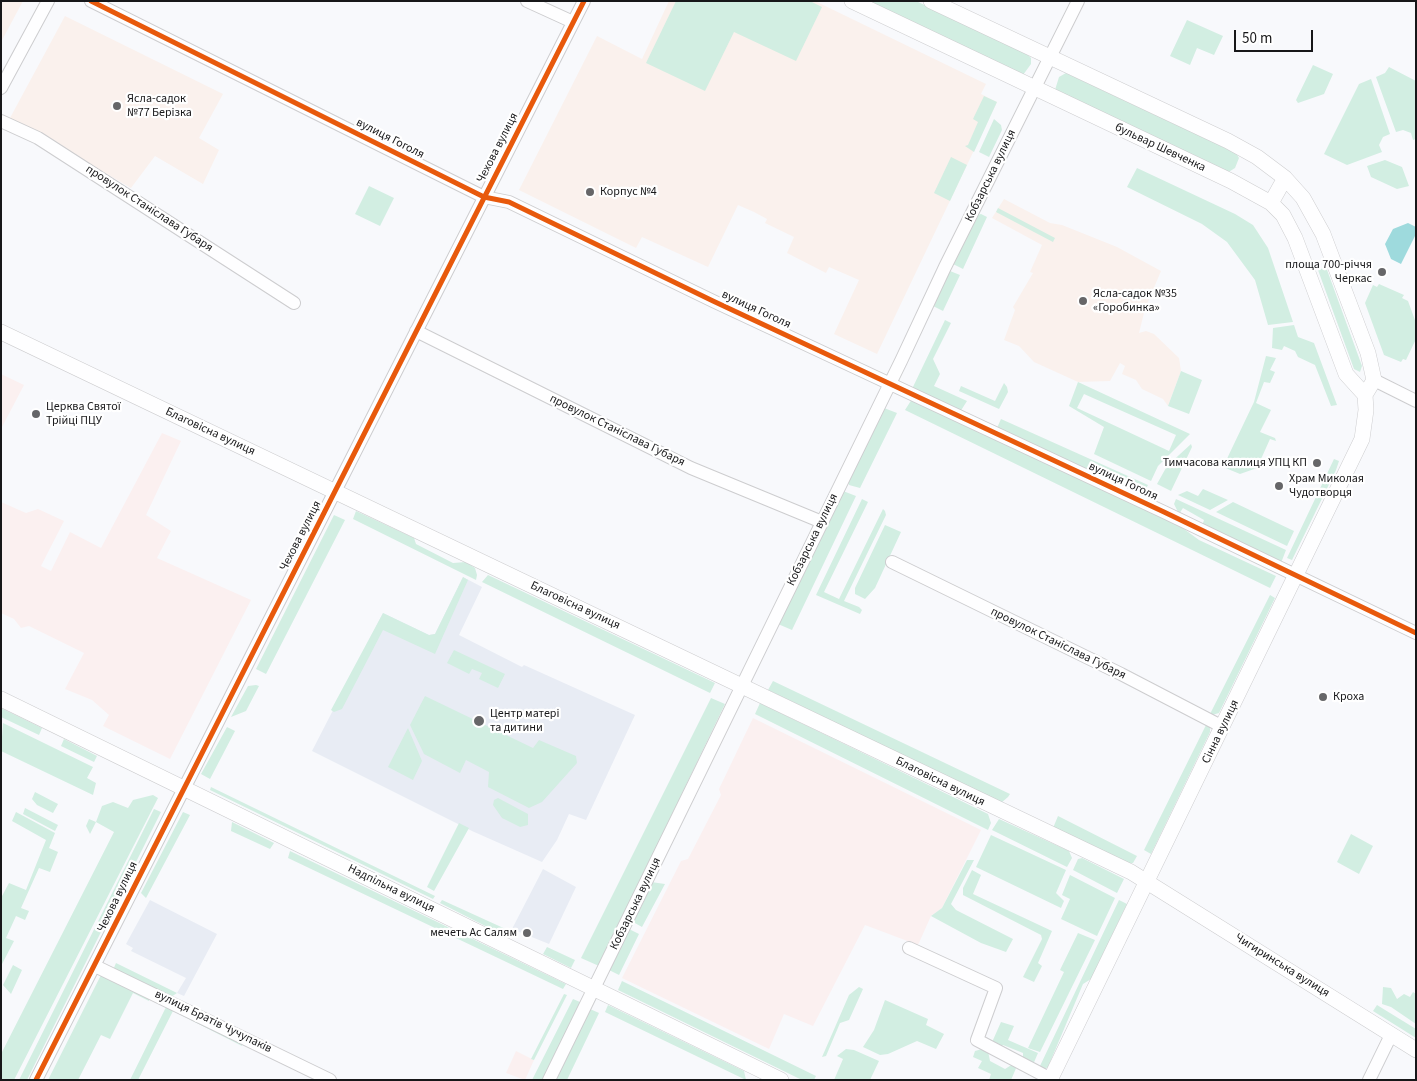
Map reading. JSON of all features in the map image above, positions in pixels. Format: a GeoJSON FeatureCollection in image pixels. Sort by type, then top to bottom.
{"type":"FeatureCollection","features":[{"type":"Feature","properties":{"kind":"main road","name":"бульвар Шевченка"},"geometry":{"type":"LineString","coordinates":[[852,1],[1231,181],[1270,202],[1283,215],[1295,238],[1346,374],[1365,395]]}},
{"type":"Feature","properties":{"kind":"main road"},"geometry":{"type":"LineString","coordinates":[[931,1],[1228,141],[1267,163],[1285,178],[1303,198],[1324,234],[1365,344],[1374,380],[1365,395]]}},
{"type":"Feature","properties":{"kind":"main road"},"geometry":{"type":"LineString","coordinates":[[1270,202],[1285,178]]}},
{"type":"Feature","properties":{"kind":"main road","name":"Благовісна вулиця"},"geometry":{"type":"LineString","coordinates":[[1,332],[1148,881]]}},
{"type":"Feature","properties":{"kind":"main road","name":"Сінна вулиця"},"geometry":{"type":"LineString","coordinates":[[1050,1079],[1362,439],[1366,410],[1365,395]]}},
{"type":"Feature","properties":{"kind":"main road","name":"Надпільна вулиця"},"geometry":{"type":"LineString","coordinates":[[1,699],[781,1080]]}},
{"type":"Feature","properties":{"kind":"main road","name":"Чигиринська вулиця"},"geometry":{"type":"LineString","coordinates":[[1148,881],[1416,1050]]}},
{"type":"Feature","properties":{"kind":"street"},"geometry":{"type":"LineString","coordinates":[[1,88],[48,1]]}},
{"type":"Feature","properties":{"kind":"street","name":"вулиця Гоголя"},"geometry":{"type":"LineString","coordinates":[[91,1],[484,197],[509,202],[1416,633]]}},
{"type":"Feature","properties":{"kind":"street"},"geometry":{"type":"LineString","coordinates":[[527,1],[574,22]]}},
{"type":"Feature","properties":{"kind":"street","name":"Чехова вулиця"},"geometry":{"type":"LineString","coordinates":[[36,1080],[584,1]]}},
{"type":"Feature","properties":{"kind":"street","name":"Кобзарська вулиця"},"geometry":{"type":"LineString","coordinates":[[549,1080],[595,989],[945,267],[1078,1]]}},
{"type":"Feature","properties":{"kind":"street","name":"провулок Станіслава Губаря"},"geometry":{"type":"LineString","coordinates":[[1,121],[38,138],[294,303]]}},
{"type":"Feature","properties":{"kind":"street","name":"провулок Станіслава Губаря"},"geometry":{"type":"LineString","coordinates":[[416,331],[691,468],[822,522]]}},
{"type":"Feature","properties":{"kind":"street"},"geometry":{"type":"LineString","coordinates":[[1374,380],[1416,401]]}},
{"type":"Feature","properties":{"kind":"street","name":"провулок Станіслава Губаря"},"geometry":{"type":"LineString","coordinates":[[892,562],[1121,674],[1223,727]]}},
{"type":"Feature","properties":{"kind":"street"},"geometry":{"type":"LineString","coordinates":[[909,948],[996,988],[977,1040],[1050,1079]]}},
{"type":"Feature","properties":{"kind":"street","name":"вулиця Братів Чучупаків"},"geometry":{"type":"LineString","coordinates":[[95,966],[330,1080]]}},
{"type":"Feature","properties":{"kind":"street"},"geometry":{"type":"LineString","coordinates":[[1369,1080],[1391,1036]]}},
{"type":"Feature","properties":{"kind":"shaded area"},"geometry":{"type":"Polygon","coordinates":[[[1,1],[23,1],[1,42],[1,1]]]}},
{"type":"Feature","properties":{"kind":"shaded area"},"geometry":{"type":"Polygon","coordinates":[[[669,1],[815,1],[986,84],[981,94],[997,102],[877,354],[834,334],[859,280],[829,267],[826,273],[787,253],[794,237],[765,223],[767,219],[754,212],[738,205],[708,267],[642,237],[636,248],[519,190],[597,36],[642,59],[669,1]]]}},
{"type":"Feature","properties":{"kind":"shaded area","name":"Ясла-садок №77 Берізка"},"geometry":{"type":"Polygon","coordinates":[[[65,16],[223,94],[199,138],[219,150],[203,184],[155,156],[131,188],[10,118],[65,16]]]}},
{"type":"Feature","properties":{"kind":"shaded area","name":"Ясла-садок №35 «Горобинка»"},"geometry":{"type":"Polygon","coordinates":[[[1004,199],[1050,223],[1062,225],[1117,247],[1161,271],[1145,309],[1139,333],[1146,331],[1154,334],[1179,358],[1181,371],[1168,406],[1163,399],[1142,389],[1136,380],[1122,374],[1125,366],[1120,363],[1110,381],[1078,382],[1034,362],[1019,346],[1004,340],[1015,310],[1013,307],[1033,273],[1030,272],[1042,245],[992,218],[1004,199]]]}},
{"type":"Feature","properties":{"kind":"shaded area"},"geometry":{"type":"Polygon","coordinates":[[[1,374],[24,385],[1,429],[1,374]]]}},
{"type":"Feature","properties":{"kind":"shaded area"},"geometry":{"type":"Polygon","coordinates":[[[162,433],[181,441],[146,515],[171,531],[157,558],[251,600],[170,759],[103,726],[109,715],[92,700],[65,689],[84,653],[29,626],[21,628],[14,619],[1,613],[1,502],[26,513],[38,509],[64,521],[41,566],[51,571],[70,532],[101,548],[162,433]]]}},
{"type":"Feature","properties":{"kind":"shaded area","name":"Центр матері та дитини"},"geometry":{"type":"Polygon","coordinates":[[[463,577],[482,587],[459,635],[522,667],[524,665],[635,715],[586,820],[569,814],[557,840],[542,862],[472,831],[312,751],[383,613],[429,635],[435,634],[463,577]]]}},
{"type":"Feature","properties":{"kind":"shaded area"},"geometry":{"type":"Polygon","coordinates":[[[753,718],[981,830],[942,908],[931,916],[918,945],[865,925],[813,1026],[784,1014],[769,1049],[622,978],[681,861],[688,859],[721,795],[719,789],[753,718]]]}},
{"type":"Feature","properties":{"kind":"shaded area"},"geometry":{"type":"Polygon","coordinates":[[[543,869],[576,887],[549,944],[512,929],[543,869]]]}},
{"type":"Feature","properties":{"kind":"shaded area"},"geometry":{"type":"Polygon","coordinates":[[[150,900],[217,934],[184,996],[177,993],[186,978],[131,951],[133,948],[126,944],[150,900]]]}},
{"type":"Feature","properties":{"kind":"shaded area"},"geometry":{"type":"Polygon","coordinates":[[[516,1051],[534,1060],[525,1080],[506,1073],[516,1051]]]}},
{"type":"Feature","properties":{"kind":"green space"},"geometry":{"type":"Polygon","coordinates":[[[676,1],[810,1],[822,7],[796,61],[734,32],[705,91],[646,63],[676,1]]]}},
{"type":"Feature","properties":{"kind":"green space"},"geometry":{"type":"Polygon","coordinates":[[[867,1],[916,1],[1027,54],[1031,58],[1031,64],[1023,75],[867,1]]]}},
{"type":"Feature","properties":{"kind":"green space"},"geometry":{"type":"Polygon","coordinates":[[[1187,20],[1223,36],[1214,55],[1197,48],[1190,65],[1170,56],[1187,20]]]}},
{"type":"Feature","properties":{"kind":"green space"},"geometry":{"type":"Polygon","coordinates":[[[1313,65],[1333,74],[1324,94],[1298,103],[1296,100],[1313,65]]]}},
{"type":"Feature","properties":{"kind":"green space"},"geometry":{"type":"Polygon","coordinates":[[[1389,67],[1416,81],[1416,139],[1413,140],[1411,133],[1403,130],[1396,132],[1376,77],[1385,73],[1389,67]]]}},
{"type":"Feature","properties":{"kind":"green space"},"geometry":{"type":"Polygon","coordinates":[[[1066,73],[1236,153],[1239,158],[1235,168],[1227,173],[1055,90],[1059,77],[1066,73]]]}},
{"type":"Feature","properties":{"kind":"green space"},"geometry":{"type":"Polygon","coordinates":[[[1371,79],[1390,134],[1383,137],[1379,145],[1382,152],[1347,165],[1324,154],[1359,84],[1371,79]]]}},
{"type":"Feature","properties":{"kind":"green space"},"geometry":{"type":"Polygon","coordinates":[[[984,96],[997,102],[974,152],[965,146],[968,145],[978,122],[973,119],[984,96]]]}},
{"type":"Feature","properties":{"kind":"green space"},"geometry":{"type":"Polygon","coordinates":[[[994,119],[1001,125],[1002,130],[989,157],[979,152],[994,119]]]}},
{"type":"Feature","properties":{"kind":"green space"},"geometry":{"type":"Polygon","coordinates":[[[951,157],[967,165],[950,201],[934,193],[951,157]]]}},
{"type":"Feature","properties":{"kind":"green space"},"geometry":{"type":"Polygon","coordinates":[[[1385,160],[1402,167],[1409,186],[1397,189],[1371,177],[1367,166],[1385,160]]]}},
{"type":"Feature","properties":{"kind":"green space"},"geometry":{"type":"Polygon","coordinates":[[[1137,168],[1235,214],[1253,225],[1268,248],[1293,322],[1268,325],[1255,280],[1227,242],[1202,224],[1127,187],[1137,168]]]}},
{"type":"Feature","properties":{"kind":"green space"},"geometry":{"type":"Polygon","coordinates":[[[369,186],[394,198],[380,226],[355,214],[369,186]]]}},
{"type":"Feature","properties":{"kind":"green space"},"geometry":{"type":"Polygon","coordinates":[[[998,208],[1055,238],[1053,242],[996,212],[998,208]]]}},
{"type":"Feature","properties":{"kind":"green space"},"geometry":{"type":"Polygon","coordinates":[[[981,214],[987,217],[963,269],[953,264],[977,215],[981,214]]]}},
{"type":"Feature","properties":{"kind":"green space"},"geometry":{"type":"Polygon","coordinates":[[[1326,267],[1362,366],[1360,372],[1354,369],[1318,270],[1326,267]]]}},
{"type":"Feature","properties":{"kind":"green space"},"geometry":{"type":"Polygon","coordinates":[[[950,271],[960,275],[943,311],[933,306],[950,271]]]}},
{"type":"Feature","properties":{"kind":"green space"},"geometry":{"type":"Polygon","coordinates":[[[1379,284],[1404,295],[1402,298],[1408,301],[1416,323],[1416,339],[1406,360],[1403,359],[1401,362],[1384,355],[1365,303],[1373,285],[1377,287],[1379,284]]]}},
{"type":"Feature","properties":{"kind":"green space"},"geometry":{"type":"Polygon","coordinates":[[[945,320],[951,323],[933,359],[940,374],[934,386],[967,401],[960,412],[912,389],[945,320]]]}},
{"type":"Feature","properties":{"kind":"green space"},"geometry":{"type":"Polygon","coordinates":[[[1294,325],[1298,337],[1314,343],[1337,405],[1331,406],[1315,365],[1298,357],[1295,351],[1284,346],[1282,350],[1272,348],[1273,328],[1294,325]]]}},
{"type":"Feature","properties":{"kind":"green space"},"geometry":{"type":"Polygon","coordinates":[[[1266,356],[1276,358],[1270,370],[1275,372],[1270,383],[1264,382],[1256,403],[1271,410],[1260,432],[1275,438],[1276,441],[1270,439],[1257,468],[1240,474],[1223,467],[1254,402],[1266,356]]]}},
{"type":"Feature","properties":{"kind":"green space"},"geometry":{"type":"Polygon","coordinates":[[[1181,371],[1202,380],[1189,414],[1168,406],[1181,371]]]}},
{"type":"Feature","properties":{"kind":"green space"},"geometry":{"type":"Polygon","coordinates":[[[1078,382],[1190,434],[1158,466],[1151,481],[1094,454],[1104,427],[1069,406],[1078,382]],[[1084,394],[1077,408],[1169,451],[1176,435],[1084,394]]]}},
{"type":"Feature","properties":{"kind":"green space"},"geometry":{"type":"Polygon","coordinates":[[[1004,383],[1008,392],[999,409],[959,391],[961,386],[995,401],[1004,383]]]}},
{"type":"Feature","properties":{"kind":"green space"},"geometry":{"type":"Polygon","coordinates":[[[912,399],[1180,526],[1199,540],[1276,576],[1270,588],[905,410],[912,399]]]}},
{"type":"Feature","properties":{"kind":"green space"},"geometry":{"type":"Polygon","coordinates":[[[884,408],[897,413],[860,488],[849,485],[848,481],[884,408]]]}},
{"type":"Feature","properties":{"kind":"green space"},"geometry":{"type":"Polygon","coordinates":[[[1001,419],[1148,485],[1139,496],[997,428],[1001,419]]]}},
{"type":"Feature","properties":{"kind":"green space"},"geometry":{"type":"Polygon","coordinates":[[[1191,444],[1192,447],[1171,491],[1157,484],[1167,466],[1191,444]]]}},
{"type":"Feature","properties":{"kind":"green space"},"geometry":{"type":"Polygon","coordinates":[[[1334,459],[1339,461],[1336,470],[1292,560],[1287,558],[1334,459]]]}},
{"type":"Feature","properties":{"kind":"green space"},"geometry":{"type":"Polygon","coordinates":[[[1203,489],[1228,500],[1210,510],[1178,495],[1187,491],[1198,496],[1203,489]]]}},
{"type":"Feature","properties":{"kind":"green space"},"geometry":{"type":"Polygon","coordinates":[[[843,491],[856,496],[792,630],[778,624],[843,491]]]}},
{"type":"Feature","properties":{"kind":"green space"},"geometry":{"type":"Polygon","coordinates":[[[862,499],[868,502],[824,592],[839,599],[883,509],[886,515],[844,601],[859,607],[862,610],[860,614],[816,595],[862,499]]]}},
{"type":"Feature","properties":{"kind":"green space"},"geometry":{"type":"Polygon","coordinates":[[[1176,499],[1286,550],[1281,563],[1202,526],[1204,520],[1183,508],[1179,514],[1174,504],[1176,499]]]}},
{"type":"Feature","properties":{"kind":"green space"},"geometry":{"type":"Polygon","coordinates":[[[1233,502],[1294,531],[1287,546],[1216,512],[1233,502]]]}},
{"type":"Feature","properties":{"kind":"green space"},"geometry":{"type":"Polygon","coordinates":[[[356,511],[414,538],[416,544],[453,563],[466,562],[475,568],[476,580],[353,519],[356,511]]]}},
{"type":"Feature","properties":{"kind":"green space"},"geometry":{"type":"Polygon","coordinates":[[[334,515],[345,520],[266,674],[256,669],[334,515]]]}},
{"type":"Feature","properties":{"kind":"green space"},"geometry":{"type":"Polygon","coordinates":[[[885,525],[901,532],[875,588],[865,599],[855,594],[855,588],[885,525]]]}},
{"type":"Feature","properties":{"kind":"green space"},"geometry":{"type":"Polygon","coordinates":[[[488,575],[715,683],[710,693],[482,582],[488,575]]]}},
{"type":"Feature","properties":{"kind":"green space"},"geometry":{"type":"Polygon","coordinates":[[[463,577],[468,580],[435,654],[383,630],[342,709],[334,712],[331,710],[383,613],[429,635],[435,634],[463,577]]]}},
{"type":"Feature","properties":{"kind":"green space"},"geometry":{"type":"Polygon","coordinates":[[[1270,595],[1275,598],[1219,713],[1209,716],[1270,595]]]}},
{"type":"Feature","properties":{"kind":"green space"},"geometry":{"type":"Polygon","coordinates":[[[454,650],[505,674],[498,688],[479,679],[482,673],[472,669],[469,674],[447,663],[454,650]]]}},
{"type":"Feature","properties":{"kind":"green space"},"geometry":{"type":"Polygon","coordinates":[[[773,681],[1010,794],[1001,803],[768,690],[773,681]]]}},
{"type":"Feature","properties":{"kind":"green space"},"geometry":{"type":"Polygon","coordinates":[[[248,686],[259,686],[246,711],[231,717],[248,686]]]}},
{"type":"Feature","properties":{"kind":"green space"},"geometry":{"type":"Polygon","coordinates":[[[425,696],[533,748],[539,740],[576,756],[577,763],[542,802],[529,808],[488,787],[489,772],[466,760],[460,773],[424,754],[410,725],[425,696]]]}},
{"type":"Feature","properties":{"kind":"green space"},"geometry":{"type":"Polygon","coordinates":[[[711,698],[725,704],[599,966],[581,958],[711,698]]]}},
{"type":"Feature","properties":{"kind":"green space"},"geometry":{"type":"Polygon","coordinates":[[[760,703],[988,814],[991,823],[988,830],[755,714],[760,703]]]}},
{"type":"Feature","properties":{"kind":"green space"},"geometry":{"type":"Polygon","coordinates":[[[1,708],[42,728],[39,735],[1,717],[1,708]]]}},
{"type":"Feature","properties":{"kind":"green space"},"geometry":{"type":"Polygon","coordinates":[[[3,723],[93,767],[87,778],[96,783],[93,795],[1,751],[3,723]]]}},
{"type":"Feature","properties":{"kind":"green space"},"geometry":{"type":"Polygon","coordinates":[[[1206,725],[1210,727],[1210,732],[1151,854],[1144,850],[1206,725]]]}},
{"type":"Feature","properties":{"kind":"green space"},"geometry":{"type":"Polygon","coordinates":[[[227,727],[235,731],[210,779],[201,774],[227,727]]]}},
{"type":"Feature","properties":{"kind":"green space"},"geometry":{"type":"Polygon","coordinates":[[[408,728],[422,761],[413,780],[388,767],[408,728]]]}},
{"type":"Feature","properties":{"kind":"green space"},"geometry":{"type":"Polygon","coordinates":[[[64,739],[97,756],[94,762],[61,746],[64,739]]]}},
{"type":"Feature","properties":{"kind":"green space"},"geometry":{"type":"Polygon","coordinates":[[[211,787],[435,896],[433,899],[210,790],[211,787]]]}},
{"type":"Feature","properties":{"kind":"green space"},"geometry":{"type":"Polygon","coordinates":[[[35,792],[58,804],[53,813],[37,805],[32,799],[35,792]]]}},
{"type":"Feature","properties":{"kind":"green space"},"geometry":{"type":"Polygon","coordinates":[[[153,795],[158,798],[14,1080],[1,1080],[1,1054],[114,832],[96,822],[102,806],[113,802],[128,808],[133,800],[153,795]]]}},
{"type":"Feature","properties":{"kind":"green space"},"geometry":{"type":"Polygon","coordinates":[[[498,798],[528,814],[528,825],[520,827],[502,818],[493,805],[494,800],[498,798]]]}},
{"type":"Feature","properties":{"kind":"green space"},"geometry":{"type":"Polygon","coordinates":[[[25,808],[58,825],[55,831],[23,814],[25,808]]]}},
{"type":"Feature","properties":{"kind":"green space"},"geometry":{"type":"Polygon","coordinates":[[[154,809],[161,812],[27,1080],[19,1080],[154,809]]]}},
{"type":"Feature","properties":{"kind":"green space"},"geometry":{"type":"Polygon","coordinates":[[[16,812],[55,833],[49,848],[58,852],[50,872],[39,868],[21,908],[29,911],[25,920],[16,916],[6,938],[14,941],[1,966],[1,898],[9,883],[26,890],[46,840],[12,821],[16,812]]]}},
{"type":"Feature","properties":{"kind":"green space"},"geometry":{"type":"Polygon","coordinates":[[[183,812],[190,815],[146,898],[141,893],[183,812]]]}},
{"type":"Feature","properties":{"kind":"green space"},"geometry":{"type":"Polygon","coordinates":[[[1058,816],[1137,856],[1133,863],[1127,863],[1053,828],[1058,816]]]}},
{"type":"Feature","properties":{"kind":"green space"},"geometry":{"type":"Polygon","coordinates":[[[89,819],[96,822],[90,834],[86,826],[89,819]]]}},
{"type":"Feature","properties":{"kind":"green space"},"geometry":{"type":"Polygon","coordinates":[[[999,819],[1069,851],[1072,858],[1067,867],[992,830],[999,819]]]}},
{"type":"Feature","properties":{"kind":"green space"},"geometry":{"type":"Polygon","coordinates":[[[232,822],[274,843],[270,849],[231,831],[232,822]]]}},
{"type":"Feature","properties":{"kind":"green space"},"geometry":{"type":"Polygon","coordinates":[[[459,823],[469,828],[434,891],[427,887],[459,823]]]}},
{"type":"Feature","properties":{"kind":"green space"},"geometry":{"type":"Polygon","coordinates":[[[1351,834],[1373,846],[1359,874],[1337,862],[1351,834]]]}},
{"type":"Feature","properties":{"kind":"green space"},"geometry":{"type":"Polygon","coordinates":[[[991,835],[1066,870],[1056,893],[1064,901],[1061,908],[976,867],[991,835]]]}},
{"type":"Feature","properties":{"kind":"green space"},"geometry":{"type":"Polygon","coordinates":[[[290,851],[566,984],[563,989],[288,858],[290,851]]]}},
{"type":"Feature","properties":{"kind":"green space"},"geometry":{"type":"Polygon","coordinates":[[[1082,858],[1124,879],[1117,893],[1073,870],[1078,859],[1082,858]]]}},
{"type":"Feature","properties":{"kind":"green space"},"geometry":{"type":"Polygon","coordinates":[[[967,860],[974,860],[951,904],[956,910],[1013,939],[1006,952],[981,943],[931,916],[942,908],[967,860]]]}},
{"type":"Feature","properties":{"kind":"green space"},"geometry":{"type":"Polygon","coordinates":[[[972,870],[981,875],[973,894],[1052,931],[1038,963],[1042,966],[1034,982],[1023,977],[1042,939],[1041,935],[963,895],[963,888],[972,870]]]}},
{"type":"Feature","properties":{"kind":"green space"},"geometry":{"type":"Polygon","coordinates":[[[1070,875],[1115,898],[1097,936],[1061,919],[1070,899],[1062,895],[1070,875]]]}},
{"type":"Feature","properties":{"kind":"green space"},"geometry":{"type":"Polygon","coordinates":[[[651,882],[665,884],[642,927],[633,922],[651,882]]]}},
{"type":"Feature","properties":{"kind":"green space"},"geometry":{"type":"Polygon","coordinates":[[[442,900],[510,931],[507,937],[440,903],[442,900]]]}},
{"type":"Feature","properties":{"kind":"green space"},"geometry":{"type":"Polygon","coordinates":[[[1119,900],[1127,904],[1091,979],[1083,984],[1048,1067],[1043,1070],[1039,1068],[1119,900]]]}},
{"type":"Feature","properties":{"kind":"green space"},"geometry":{"type":"Polygon","coordinates":[[[629,929],[639,934],[619,975],[609,970],[629,929]]]}},
{"type":"Feature","properties":{"kind":"green space"},"geometry":{"type":"Polygon","coordinates":[[[1078,933],[1095,940],[1040,1052],[1028,1048],[1064,972],[1060,970],[1078,933]]]}},
{"type":"Feature","properties":{"kind":"green space"},"geometry":{"type":"Polygon","coordinates":[[[547,947],[575,960],[571,968],[543,954],[547,947]]]}},
{"type":"Feature","properties":{"kind":"green space"},"geometry":{"type":"Polygon","coordinates":[[[116,963],[177,993],[171,997],[113,970],[116,963]]]}},
{"type":"Feature","properties":{"kind":"green space"},"geometry":{"type":"Polygon","coordinates":[[[13,965],[22,970],[11,994],[3,985],[13,965]]]}},
{"type":"Feature","properties":{"kind":"green space"},"geometry":{"type":"Polygon","coordinates":[[[101,975],[149,995],[149,1001],[133,993],[110,1039],[101,1035],[78,1080],[48,1080],[101,975]]]}},
{"type":"Feature","properties":{"kind":"green space"},"geometry":{"type":"Polygon","coordinates":[[[622,981],[816,1076],[814,1080],[802,1080],[618,990],[622,981]]]}},
{"type":"Feature","properties":{"kind":"green space"},"geometry":{"type":"Polygon","coordinates":[[[859,987],[863,989],[849,1020],[840,1023],[826,1056],[822,1057],[849,995],[859,987]]]}},
{"type":"Feature","properties":{"kind":"green space"},"geometry":{"type":"Polygon","coordinates":[[[1383,987],[1391,988],[1397,999],[1404,994],[1410,997],[1413,992],[1416,994],[1416,1024],[1391,1007],[1382,1004],[1383,987]]]}},
{"type":"Feature","properties":{"kind":"green space"},"geometry":{"type":"Polygon","coordinates":[[[564,994],[567,995],[534,1060],[531,1059],[564,994]]]}},
{"type":"Feature","properties":{"kind":"green space"},"geometry":{"type":"Polygon","coordinates":[[[573,999],[580,1002],[543,1080],[532,1080],[573,999]]]}},
{"type":"Feature","properties":{"kind":"green space"},"geometry":{"type":"Polygon","coordinates":[[[885,1000],[928,1019],[926,1025],[944,1034],[936,1049],[917,1041],[888,1054],[880,1055],[863,1047],[874,1030],[885,1000]]]}},
{"type":"Feature","properties":{"kind":"green space"},"geometry":{"type":"Polygon","coordinates":[[[168,1003],[243,1041],[242,1046],[173,1011],[138,1080],[130,1080],[168,1003]]]}},
{"type":"Feature","properties":{"kind":"green space"},"geometry":{"type":"Polygon","coordinates":[[[608,1005],[744,1071],[746,1080],[605,1012],[608,1005]]]}},
{"type":"Feature","properties":{"kind":"green space"},"geometry":{"type":"Polygon","coordinates":[[[1377,1005],[1416,1029],[1416,1038],[1373,1011],[1377,1005]]]}},
{"type":"Feature","properties":{"kind":"green space"},"geometry":{"type":"Polygon","coordinates":[[[590,1009],[599,1013],[567,1080],[556,1080],[590,1009]]]}},
{"type":"Feature","properties":{"kind":"green space"},"geometry":{"type":"Polygon","coordinates":[[[1001,1022],[1014,1026],[1008,1040],[1038,1053],[1032,1067],[1023,1063],[1023,1053],[1003,1045],[996,1049],[992,1045],[1001,1022]]]}},
{"type":"Feature","properties":{"kind":"green space"},"geometry":{"type":"Polygon","coordinates":[[[846,1049],[854,1050],[879,1061],[870,1080],[834,1080],[843,1059],[837,1056],[846,1049]]]}},
{"type":"Feature","properties":{"kind":"green space"},"geometry":{"type":"Polygon","coordinates":[[[982,1049],[988,1051],[990,1061],[1005,1069],[1013,1064],[1017,1066],[1011,1080],[989,1080],[991,1074],[978,1068],[982,1061],[973,1057],[975,1051],[982,1049]]]}},
{"type":"Feature","properties":{"kind":"water"},"geometry":{"type":"Polygon","coordinates":[[[1408,223],[1416,227],[1416,234],[1401,264],[1391,259],[1385,244],[1393,229],[1408,223]]]}},
{"type":"Feature","properties":{"kind":"cycle path"},"geometry":{"type":"LineString","coordinates":[[91,1],[484,197],[509,202],[713,301],[1164,512],[1416,633]]}},
{"type":"Feature","properties":{"kind":"cycle path"},"geometry":{"type":"LineString","coordinates":[[36,1080],[584,1]]}},
{"type":"Feature","properties":{"kind":"place","name":"Ясла-садок №77 Берізка"},"geometry":{"type":"Point","coordinates":[117,106]}},
{"type":"Feature","properties":{"kind":"place","name":"Корпус №4"},"geometry":{"type":"Point","coordinates":[590,192]}},
{"type":"Feature","properties":{"kind":"place","name":"площа 700-річчя Черкас"},"geometry":{"type":"Point","coordinates":[1382,272]}},
{"type":"Feature","properties":{"kind":"place","name":"Ясла-садок №35 «Горобинка»"},"geometry":{"type":"Point","coordinates":[1083,301]}},
{"type":"Feature","properties":{"kind":"place","name":"Церква Святої Трійці ПЦУ"},"geometry":{"type":"Point","coordinates":[36,414]}},
{"type":"Feature","properties":{"kind":"place","name":"Тимчасова каплиця УПЦ КП"},"geometry":{"type":"Point","coordinates":[1317,463]}},
{"type":"Feature","properties":{"kind":"place","name":"Храм Миколая Чудотворця"},"geometry":{"type":"Point","coordinates":[1279,486]}},
{"type":"Feature","properties":{"kind":"place","name":"Кроха"},"geometry":{"type":"Point","coordinates":[1323,697]}},
{"type":"Feature","properties":{"kind":"place","name":"Центр матері та дитини"},"geometry":{"type":"Point","coordinates":[479,721]}},
{"type":"Feature","properties":{"kind":"place","name":"мечеть Ас Салям"},"geometry":{"type":"Point","coordinates":[527,933]}}]}
